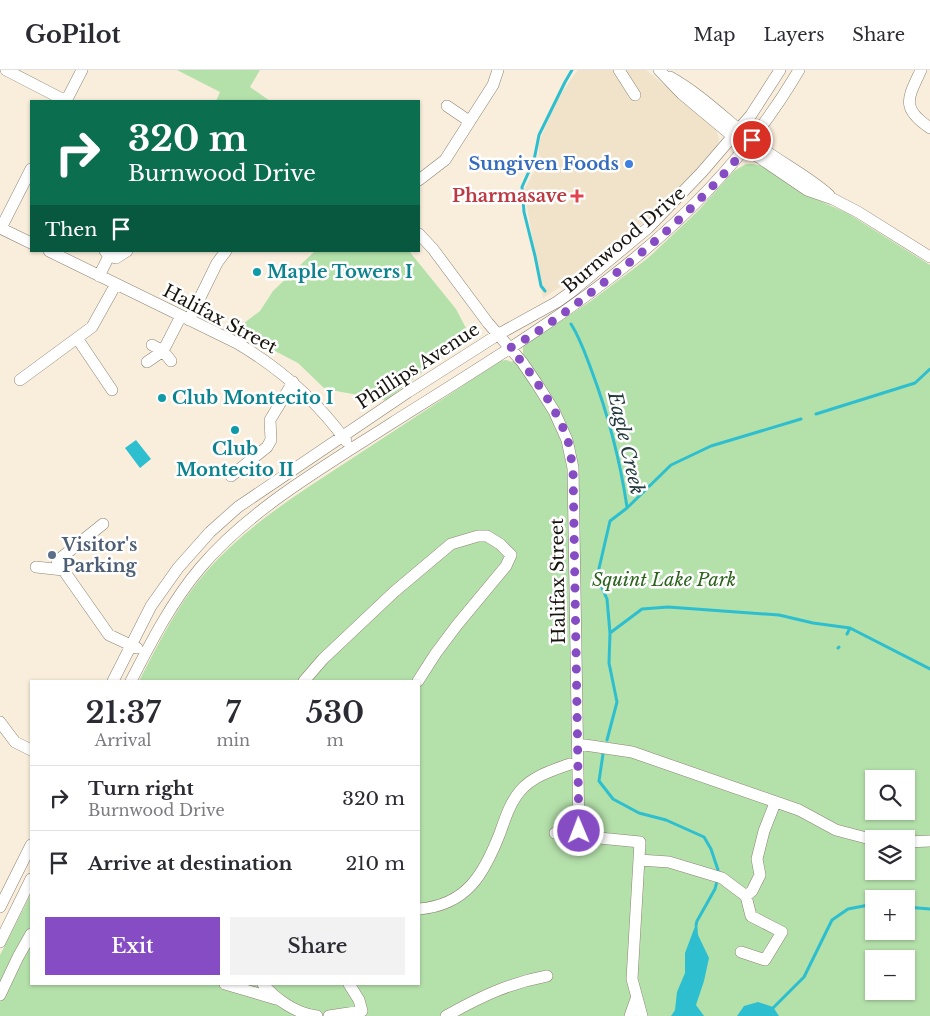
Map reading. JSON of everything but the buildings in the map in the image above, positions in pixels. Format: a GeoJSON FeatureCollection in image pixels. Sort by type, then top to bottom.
{"type":"FeatureCollection","features":[{"type":"Feature","properties":{"kind":"street"},"geometry":{"type":"LineString","coordinates":[[67,100],[82,70]]}},
{"type":"Feature","properties":{"kind":"street"},"geometry":{"type":"LineString","coordinates":[[420,179],[445,160],[493,85],[498,70]]}},
{"type":"Feature","properties":{"kind":"street"},"geometry":{"type":"LineString","coordinates":[[619,70],[635,95]]}},
{"type":"Feature","properties":{"kind":"street","name":"Burnwood Drive"},"geometry":{"type":"LineString","coordinates":[[499,334],[557,302],[648,228],[737,133],[757,107],[780,70]]}},
{"type":"Feature","properties":{"kind":"street","name":"Burnwood Drive"},"geometry":{"type":"LineString","coordinates":[[510,348],[571,308],[662,236],[701,199],[750,144],[799,70]]}},
{"type":"Feature","properties":{"kind":"street"},"geometry":{"type":"LineString","coordinates":[[921,70],[911,91],[909,104],[912,113],[917,119],[930,128]]}},
{"type":"Feature","properties":{"kind":"street"},"geometry":{"type":"LineString","coordinates":[[660,71],[682,94],[750,144],[763,149],[817,184],[833,199],[858,212],[930,258]]}},
{"type":"Feature","properties":{"kind":"street"},"geometry":{"type":"LineString","coordinates":[[11,74],[64,100]]}},
{"type":"Feature","properties":{"kind":"street"},"geometry":{"type":"LineString","coordinates":[[447,106],[469,121]]}},
{"type":"Feature","properties":{"kind":"street"},"geometry":{"type":"LineString","coordinates":[[30,171],[1,228],[30,242]]}},
{"type":"Feature","properties":{"kind":"street","name":"Halifax Street"},"geometry":{"type":"LineString","coordinates":[[420,235],[433,249],[488,323],[522,362],[554,411],[567,440],[573,468],[579,833]]}},
{"type":"Feature","properties":{"kind":"street","name":"Halifax Street"},"geometry":{"type":"LineString","coordinates":[[51,252],[256,354],[293,382],[313,402],[351,449]]}},
{"type":"Feature","properties":{"kind":"street"},"geometry":{"type":"LineString","coordinates":[[99,276],[107,254],[116,258],[125,252]]}},
{"type":"Feature","properties":{"kind":"street"},"geometry":{"type":"LineString","coordinates":[[148,362],[163,351],[225,252]]}},
{"type":"Feature","properties":{"kind":"street"},"geometry":{"type":"LineString","coordinates":[[20,380],[92,326],[116,284]]}},
{"type":"Feature","properties":{"kind":"street","name":"Phillips Avenue"},"geometry":{"type":"LineString","coordinates":[[114,680],[151,606],[178,568],[210,532],[238,507],[499,334]]}},
{"type":"Feature","properties":{"kind":"street"},"geometry":{"type":"LineString","coordinates":[[77,338],[112,390]]}},
{"type":"Feature","properties":{"kind":"street"},"geometry":{"type":"LineString","coordinates":[[152,345],[163,351],[171,361]]}},
{"type":"Feature","properties":{"kind":"street","name":"Phillips Avenue"},"geometry":{"type":"LineString","coordinates":[[132,680],[167,615],[200,568],[221,546],[254,517],[297,483],[510,348]]}},
{"type":"Feature","properties":{"kind":"street"},"geometry":{"type":"LineString","coordinates":[[231,476],[267,447],[271,440],[270,420],[293,382]]}},
{"type":"Feature","properties":{"kind":"street"},"geometry":{"type":"LineString","coordinates":[[36,567],[58,563],[103,524]]}},
{"type":"Feature","properties":{"kind":"street"},"geometry":{"type":"LineString","coordinates":[[305,680],[323,659],[387,599],[451,544],[478,536],[487,536],[500,544],[511,555],[506,566],[436,653],[419,680]]}},
{"type":"Feature","properties":{"kind":"street"},"geometry":{"type":"LineString","coordinates":[[58,563],[109,635],[146,652]]}},
{"type":"Feature","properties":{"kind":"street"},"geometry":{"type":"LineString","coordinates":[[0,722],[15,742],[30,750]]}},
{"type":"Feature","properties":{"kind":"street"},"geometry":{"type":"LineString","coordinates":[[578,744],[596,750],[632,752],[798,810],[836,830],[865,838]]}},
{"type":"Feature","properties":{"kind":"street"},"geometry":{"type":"LineString","coordinates":[[420,909],[437,905],[464,894],[477,879],[493,852],[509,810],[520,790],[543,774],[570,764]]}},
{"type":"Feature","properties":{"kind":"street"},"geometry":{"type":"LineString","coordinates":[[746,896],[752,891],[760,875],[757,859],[764,831],[775,803]]}},
{"type":"Feature","properties":{"kind":"street"},"geometry":{"type":"LineString","coordinates":[[555,833],[579,833],[640,842],[632,979],[642,1016]]}},
{"type":"Feature","properties":{"kind":"street"},"geometry":{"type":"LineString","coordinates":[[915,842],[930,841]]}},
{"type":"Feature","properties":{"kind":"street"},"geometry":{"type":"LineString","coordinates":[[0,907],[30,847]]}},
{"type":"Feature","properties":{"kind":"street"},"geometry":{"type":"LineString","coordinates":[[639,860],[669,862],[722,878],[746,896],[751,916],[782,932],[765,960],[741,952]]}},
{"type":"Feature","properties":{"kind":"street"},"geometry":{"type":"LineString","coordinates":[[0,942],[30,881]]}},
{"type":"Feature","properties":{"kind":"street"},"geometry":{"type":"LineString","coordinates":[[0,995],[30,936]]}},
{"type":"Feature","properties":{"kind":"street"},"geometry":{"type":"LineString","coordinates":[[446,1016],[493,991],[530,979],[547,976]]}},
{"type":"Feature","properties":{"kind":"street"},"geometry":{"type":"LineString","coordinates":[[228,985],[284,1002]]}},
{"type":"Feature","properties":{"kind":"street"},"geometry":{"type":"LineString","coordinates":[[263,985],[284,1002],[305,1015],[316,1016]]}},
{"type":"Feature","properties":{"kind":"street"},"geometry":{"type":"LineString","coordinates":[[350,985],[359,1000],[362,1011]]}},
{"type":"Feature","properties":{"kind":"street"},"geometry":{"type":"LineString","coordinates":[[630,1016],[636,999]]}},
{"type":"Feature","properties":{"kind":"street"},"geometry":{"type":"LineString","coordinates":[[334,1016],[362,1011],[373,1016]]}},
{"type":"Feature","properties":{"kind":"shaded area"},"geometry":{"type":"Polygon","coordinates":[[[578,70],[646,70],[715,127],[719,139],[718,145],[696,171],[659,209],[622,242],[574,278],[543,298],[524,190],[540,161],[538,144],[550,117],[549,110],[578,70]]]}},
{"type":"Feature","properties":{"kind":"green space"},"geometry":{"type":"Polygon","coordinates":[[[177,70],[260,70],[250,87],[269,100],[216,100],[220,92],[177,70]]]}},
{"type":"Feature","properties":{"kind":"green space","name":"Squint Lake Park"},"geometry":{"type":"Polygon","coordinates":[[[746,164],[753,164],[763,166],[818,200],[847,213],[930,265],[930,1016],[0,1016],[0,955],[30,896],[30,985],[420,985],[420,680],[140,680],[186,598],[206,572],[237,540],[290,500],[500,361],[512,362],[523,353],[523,347],[527,343],[591,301],[648,258],[698,211],[734,171],[746,164]]]}},
{"type":"Feature","properties":{"kind":"green space"},"geometry":{"type":"Polygon","coordinates":[[[314,252],[410,252],[456,309],[467,330],[458,345],[386,400],[325,389],[298,363],[235,330],[260,311],[273,291],[314,252]]]}},
{"type":"Feature","properties":{"kind":"water"},"geometry":{"type":"Polygon","coordinates":[[[136,440],[151,459],[140,468],[125,448],[136,440]]]}},
{"type":"Feature","properties":{"kind":"water"},"geometry":{"type":"Polygon","coordinates":[[[697,921],[698,935],[709,958],[696,1005],[704,1016],[671,1016],[675,1010],[677,992],[685,973],[685,953],[697,921]]]}},
{"type":"Feature","properties":{"kind":"water"},"geometry":{"type":"Polygon","coordinates":[[[758,1002],[773,1007],[779,1016],[737,1016],[744,1006],[758,1002]]]}},
{"type":"Feature","properties":{"kind":"waterway","name":"Eagle Creek"},"geometry":{"type":"LineString","coordinates":[[545,291],[541,286],[524,212],[522,187],[534,160],[539,135],[572,70]]}},
{"type":"Feature","properties":{"kind":"waterway","name":"Eagle Creek"},"geometry":{"type":"LineString","coordinates":[[571,324],[582,346],[603,403],[621,472],[627,507]]}},
{"type":"Feature","properties":{"kind":"waterway"},"geometry":{"type":"LineString","coordinates":[[816,414],[915,383],[930,369]]}},
{"type":"Feature","properties":{"kind":"waterway","name":"Eagle Creek"},"geometry":{"type":"LineString","coordinates":[[607,740],[617,702],[609,663],[610,633],[607,599],[597,577],[610,521],[627,508],[671,465],[711,446],[801,419]]}},
{"type":"Feature","properties":{"kind":"waterway"},"geometry":{"type":"LineString","coordinates":[[610,633],[642,609],[668,607],[779,615],[813,623],[850,628],[930,669]]}},
{"type":"Feature","properties":{"kind":"waterway"},"geometry":{"type":"LineString","coordinates":[[847,634],[850,628]]}},
{"type":"Feature","properties":{"kind":"waterway","name":"Eagle Creek"},"geometry":{"type":"LineString","coordinates":[[603,754],[599,781],[613,799],[639,813],[666,820],[704,837],[711,849],[718,870]]}},
{"type":"Feature","properties":{"kind":"waterway","name":"Eagle Creek"},"geometry":{"type":"LineString","coordinates":[[696,925],[715,889],[717,881]]}},
{"type":"Feature","properties":{"kind":"waterway"},"geometry":{"type":"LineString","coordinates":[[772,1009],[804,977],[832,920],[848,909],[865,906]]}},
{"type":"Feature","properties":{"kind":"waterway"},"geometry":{"type":"LineString","coordinates":[[915,908],[930,909]]}},
{"type":"Feature","properties":{"kind":"place","name":"Sungiven Foods"},"geometry":{"type":"Point","coordinates":[629,164]}},
{"type":"Feature","properties":{"kind":"place","name":"Pharmasave"},"geometry":{"type":"Point","coordinates":[577,196]}},
{"type":"Feature","properties":{"kind":"place","name":"Maple Towers I"},"geometry":{"type":"Point","coordinates":[257,272]}},
{"type":"Feature","properties":{"kind":"place","name":"Club Montecito I"},"geometry":{"type":"Point","coordinates":[162,398]}},
{"type":"Feature","properties":{"kind":"place","name":"Club Montecito II"},"geometry":{"type":"Point","coordinates":[235,430]}},
{"type":"Feature","properties":{"kind":"place","name":"Visitor's Parking"},"geometry":{"type":"Point","coordinates":[52,555]}},
{"type":"Feature","properties":{"kind":"route"},"geometry":{"type":"LineString","coordinates":[[579,831],[573,468],[567,440],[554,411],[522,362],[510,348],[564,313],[662,236],[704,196],[752,140]]}}]}
